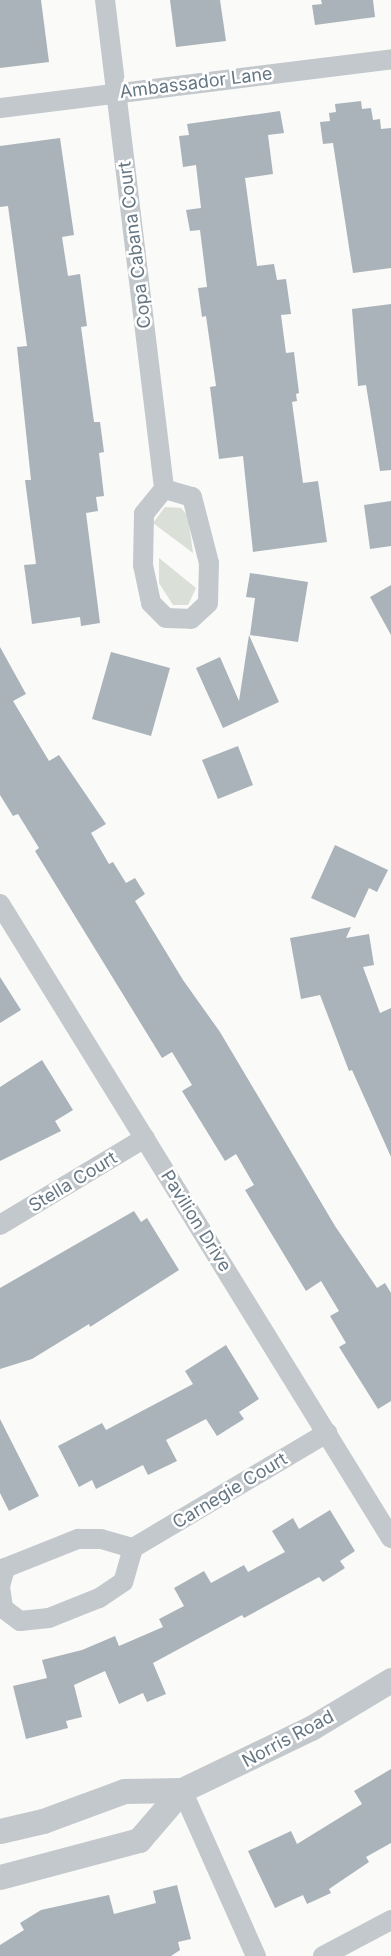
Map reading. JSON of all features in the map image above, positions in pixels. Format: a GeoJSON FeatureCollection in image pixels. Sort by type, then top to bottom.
{"type":"FeatureCollection","features":[{"type":"Feature","properties":{"kind":"street","name":"Copa Cabana Court"},"geometry":{"type":"LineString","coordinates":[[105,0],[164,489]]}},
{"type":"Feature","properties":{"kind":"street","name":"Ambassador Lane"},"geometry":{"type":"LineString","coordinates":[[0,108],[391,59]]}},
{"type":"Feature","properties":{"kind":"street"},"geometry":{"type":"LineString","coordinates":[[164,489],[192,497],[210,562],[208,603],[191,619],[166,618],[151,603],[142,565],[144,514],[164,489]]}},
{"type":"Feature","properties":{"kind":"street","name":"Pavilion Drive"},"geometry":{"type":"LineString","coordinates":[[0,904],[391,1538]]}},
{"type":"Feature","properties":{"kind":"street","name":"Stella Court"},"geometry":{"type":"LineString","coordinates":[[0,1225],[145,1138]]}},
{"type":"Feature","properties":{"kind":"street","name":"Carnegie Court"},"geometry":{"type":"LineString","coordinates":[[133,1548],[326,1433]]}},
{"type":"Feature","properties":{"kind":"street"},"geometry":{"type":"LineString","coordinates":[[78,1539],[101,1539],[133,1548],[123,1582],[99,1598],[49,1618],[20,1621],[3,1608],[0,1586],[5,1568],[78,1539]]}},
{"type":"Feature","properties":{"kind":"street","name":"Norris Road"},"geometry":{"type":"LineString","coordinates":[[0,1877],[139,1840],[182,1790],[311,1728],[391,1680]]}},
{"type":"Feature","properties":{"kind":"street"},"geometry":{"type":"LineString","coordinates":[[182,1790],[256,1956]]}},
{"type":"Feature","properties":{"kind":"street","name":"Norris Road"},"geometry":{"type":"LineString","coordinates":[[0,1831],[43,1821],[124,1791],[182,1790]]}},
{"type":"Feature","properties":{"kind":"street"},"geometry":{"type":"LineString","coordinates":[[323,1956],[391,1920]]}},
{"type":"Feature","properties":{"kind":"shaded area"},"geometry":{"type":"Polygon","coordinates":[[[165,507],[181,508],[188,516],[193,553],[153,523],[165,507]]]}},
{"type":"Feature","properties":{"kind":"shaded area"},"geometry":{"type":"Polygon","coordinates":[[[159,558],[196,588],[188,605],[173,605],[159,583],[159,558]]]}},
{"type":"Feature","properties":{"kind":"building"},"geometry":{"type":"Polygon","coordinates":[[[0,0],[41,0],[49,62],[0,68],[0,0]]]}},
{"type":"Feature","properties":{"kind":"building"},"geometry":{"type":"Polygon","coordinates":[[[170,0],[220,0],[226,41],[176,47],[170,0]]]}},
{"type":"Feature","properties":{"kind":"building"},"geometry":{"type":"Polygon","coordinates":[[[321,0],[373,0],[375,17],[315,25],[312,5],[322,4],[321,0]]]}},
{"type":"Feature","properties":{"kind":"building"},"geometry":{"type":"Polygon","coordinates":[[[361,101],[362,109],[371,108],[373,120],[380,119],[381,129],[391,128],[391,268],[353,273],[333,143],[323,144],[320,122],[330,121],[329,113],[336,112],[335,104],[361,101]]]}},
{"type":"Feature","properties":{"kind":"building"},"geometry":{"type":"Polygon","coordinates":[[[280,111],[284,133],[268,135],[273,174],[245,178],[257,266],[274,264],[277,280],[286,279],[291,314],[281,315],[286,353],[294,352],[299,393],[296,394],[297,401],[292,402],[303,483],[318,481],[327,542],[253,552],[243,456],[219,459],[210,387],[216,386],[206,316],[202,317],[198,288],[207,287],[200,230],[190,231],[186,210],[201,208],[196,165],[183,167],[179,136],[189,135],[187,124],[280,111]]]}},
{"type":"Feature","properties":{"kind":"building"},"geometry":{"type":"Polygon","coordinates":[[[60,138],[74,235],[62,237],[68,276],[80,274],[87,326],[81,327],[94,422],[100,422],[104,452],[99,453],[104,496],[96,497],[98,511],[86,513],[100,623],[81,626],[80,617],[32,624],[24,565],[36,564],[25,480],[31,480],[17,347],[27,346],[8,206],[0,207],[0,146],[60,138]]]}},
{"type":"Feature","properties":{"kind":"building"},"geometry":{"type":"Polygon","coordinates":[[[391,304],[391,470],[380,471],[366,385],[358,386],[352,309],[391,304]]]}},
{"type":"Feature","properties":{"kind":"building"},"geometry":{"type":"Polygon","coordinates":[[[391,501],[391,546],[370,549],[364,505],[391,501]]]}},
{"type":"Feature","properties":{"kind":"building"},"geometry":{"type":"Polygon","coordinates":[[[250,573],[308,582],[298,642],[250,635],[255,598],[246,597],[250,573]]]}},
{"type":"Feature","properties":{"kind":"building"},"geometry":{"type":"Polygon","coordinates":[[[391,585],[391,635],[370,597],[391,585]]]}},
{"type":"Feature","properties":{"kind":"building"},"geometry":{"type":"Polygon","coordinates":[[[249,635],[279,702],[223,728],[196,668],[220,657],[239,701],[249,635]]]}},
{"type":"Feature","properties":{"kind":"building"},"geometry":{"type":"Polygon","coordinates":[[[0,647],[26,694],[13,701],[49,761],[59,755],[106,824],[91,833],[109,864],[113,862],[126,883],[135,878],[145,894],[135,901],[183,980],[220,1032],[335,1226],[377,1288],[385,1283],[391,1293],[391,1401],[378,1409],[339,1347],[346,1343],[330,1316],[339,1311],[321,1281],[306,1291],[245,1190],[254,1185],[236,1154],[225,1161],[182,1091],[192,1085],[172,1052],[162,1058],[35,851],[39,848],[18,814],[13,816],[0,795],[0,647]]]}},
{"type":"Feature","properties":{"kind":"building"},"geometry":{"type":"Polygon","coordinates":[[[111,652],[170,668],[151,736],[92,719],[111,652]]]}},
{"type":"Feature","properties":{"kind":"building"},"geometry":{"type":"Polygon","coordinates":[[[238,746],[253,785],[218,799],[202,760],[238,746]]]}},
{"type":"Feature","properties":{"kind":"building"},"geometry":{"type":"Polygon","coordinates":[[[335,845],[388,870],[377,892],[369,888],[355,918],[311,898],[335,845]]]}},
{"type":"Feature","properties":{"kind":"building"},"geometry":{"type":"Polygon","coordinates":[[[351,927],[346,938],[369,934],[374,965],[363,967],[380,1013],[391,1008],[391,1157],[352,1070],[349,1071],[320,995],[301,999],[290,938],[351,927]]]}},
{"type":"Feature","properties":{"kind":"building"},"geometry":{"type":"Polygon","coordinates":[[[0,977],[21,1010],[0,1023],[0,977]]]}},
{"type":"Feature","properties":{"kind":"building"},"geometry":{"type":"Polygon","coordinates":[[[42,1060],[73,1110],[55,1121],[61,1131],[0,1161],[0,1087],[42,1060]]]}},
{"type":"Feature","properties":{"kind":"building"},"geometry":{"type":"Polygon","coordinates":[[[134,1211],[141,1222],[147,1218],[179,1270],[90,1327],[89,1324],[32,1359],[0,1369],[0,1288],[134,1211]]]}},
{"type":"Feature","properties":{"kind":"building"},"geometry":{"type":"Polygon","coordinates":[[[226,1345],[259,1399],[239,1412],[244,1419],[217,1436],[206,1419],[166,1440],[177,1461],[148,1475],[143,1465],[96,1489],[92,1480],[79,1487],[58,1446],[102,1423],[106,1430],[193,1384],[185,1371],[226,1345]]]}},
{"type":"Feature","properties":{"kind":"building"},"geometry":{"type":"Polygon","coordinates":[[[0,1419],[39,1496],[9,1511],[0,1493],[0,1419]]]}},
{"type":"Feature","properties":{"kind":"building"},"geometry":{"type":"Polygon","coordinates":[[[330,1510],[355,1551],[340,1561],[345,1568],[323,1582],[319,1577],[244,1618],[242,1615],[153,1663],[166,1694],[147,1702],[143,1693],[119,1704],[105,1671],[74,1685],[82,1717],[66,1721],[68,1728],[26,1739],[13,1686],[47,1678],[42,1660],[82,1650],[115,1636],[119,1646],[163,1627],[159,1619],[184,1606],[174,1588],[204,1571],[211,1583],[244,1565],[248,1572],[285,1552],[272,1531],[293,1518],[299,1529],[330,1510]]]}},
{"type":"Feature","properties":{"kind":"building"},"geometry":{"type":"Polygon","coordinates":[[[391,1769],[391,1843],[366,1857],[369,1862],[329,1889],[331,1893],[307,1904],[303,1895],[275,1908],[248,1851],[291,1831],[297,1844],[362,1804],[354,1791],[391,1769]]]}},
{"type":"Feature","properties":{"kind":"building"},"geometry":{"type":"Polygon","coordinates":[[[177,1885],[191,1939],[178,1942],[180,1950],[171,1956],[0,1956],[0,1945],[24,1930],[20,1923],[41,1910],[109,1895],[114,1914],[156,1903],[153,1891],[177,1885]]]}}]}
